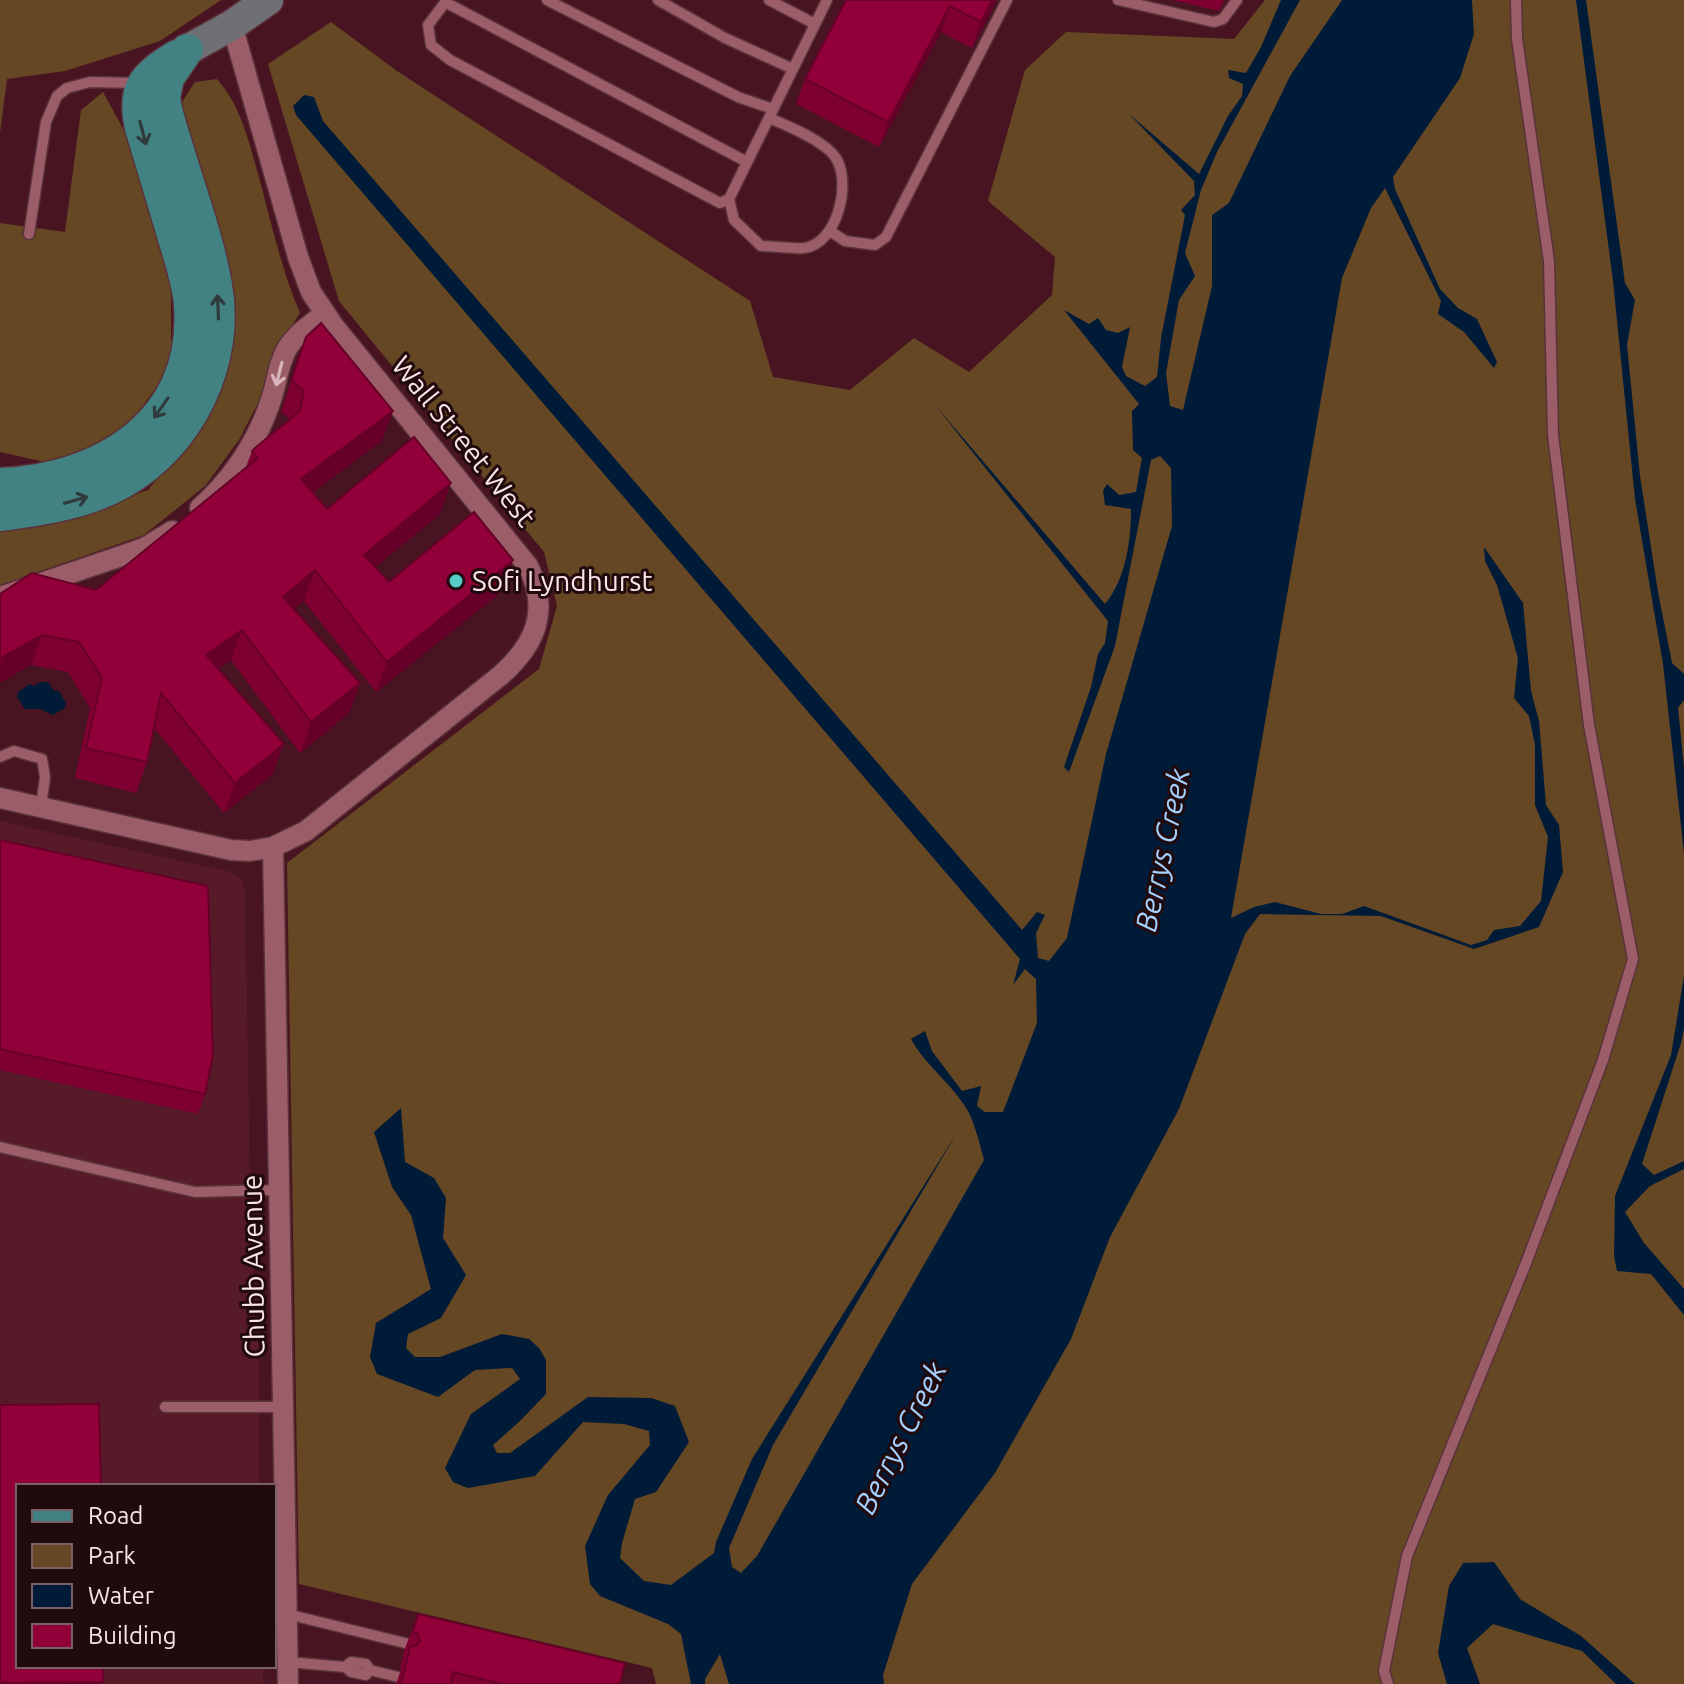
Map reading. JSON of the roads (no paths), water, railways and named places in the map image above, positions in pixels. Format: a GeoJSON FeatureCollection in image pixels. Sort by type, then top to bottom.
{"type":"FeatureCollection","features":[{"type":"Feature","properties":{"kind":"main road"},"geometry":{"type":"LineString","coordinates":[[0,484],[39,480],[82,469],[119,452],[155,417],[177,381],[189,336],[190,307],[185,277],[138,116],[139,94],[173,69],[187,50]]}},
{"type":"Feature","properties":{"kind":"main road"},"geometry":{"type":"LineString","coordinates":[[0,515],[64,504],[123,483],[166,448],[186,422],[203,391],[217,341],[217,288],[165,106],[153,86]]}},
{"type":"Feature","properties":{"kind":"main road"},"geometry":{"type":"LineString","coordinates":[[0,466],[31,473],[82,469]]}},
{"type":"Feature","properties":{"kind":"street"},"geometry":{"type":"LineString","coordinates":[[187,50],[268,0]]}},
{"type":"Feature","properties":{"kind":"street","name":"Wall Street West"},"geometry":{"type":"LineString","coordinates":[[0,798],[231,850],[273,847],[315,824],[501,675],[530,642],[538,613],[534,579],[520,555],[324,314],[311,292],[232,25]]}},
{"type":"Feature","properties":{"kind":"street"},"geometry":{"type":"LineString","coordinates":[[0,597],[146,547],[222,502],[257,434],[287,348],[324,314]]}},
{"type":"Feature","properties":{"kind":"street","name":"Chubb Avenue"},"geometry":{"type":"LineString","coordinates":[[273,847],[288,1684]]}},
{"type":"Feature","properties":{"kind":"lane"},"geometry":{"type":"LineString","coordinates":[[547,0],[771,114],[837,159],[844,193],[830,231],[807,248],[761,246],[734,220],[729,199],[747,162],[771,114],[827,0]]}},
{"type":"Feature","properties":{"kind":"lane"},"geometry":{"type":"LineString","coordinates":[[658,0],[725,38],[793,69]]}},
{"type":"Feature","properties":{"kind":"lane"},"geometry":{"type":"LineString","coordinates":[[769,0],[815,24]]}},
{"type":"Feature","properties":{"kind":"lane"},"geometry":{"type":"LineString","coordinates":[[830,231],[845,241],[875,245],[886,237],[1007,0]]}},
{"type":"Feature","properties":{"kind":"lane"},"geometry":{"type":"LineString","coordinates":[[1118,0],[1214,22],[1223,19],[1237,0]]}},
{"type":"Feature","properties":{"kind":"lane"},"geometry":{"type":"LineString","coordinates":[[1388,1684],[1384,1671],[1407,1556],[1526,1263],[1598,1075],[1633,959],[1585,694],[1553,435],[1549,261],[1517,39],[1516,0]]}},
{"type":"Feature","properties":{"kind":"lane"},"geometry":{"type":"LineString","coordinates":[[729,199],[720,203],[450,60],[431,45],[428,25],[446,1],[747,162]]}},
{"type":"Feature","properties":{"kind":"lane"},"geometry":{"type":"LineString","coordinates":[[29,234],[46,122],[57,96],[67,88],[90,82],[153,86]]}},
{"type":"Feature","properties":{"kind":"lane"},"geometry":{"type":"LineString","coordinates":[[0,757],[14,751],[42,759],[45,777],[41,807]]}},
{"type":"Feature","properties":{"kind":"lane"},"geometry":{"type":"LineString","coordinates":[[0,1147],[195,1192],[279,1190]]}},
{"type":"Feature","properties":{"kind":"lane"},"geometry":{"type":"LineString","coordinates":[[165,1407],[283,1407]]}},
{"type":"Feature","properties":{"kind":"lane"},"geometry":{"type":"LineString","coordinates":[[287,1614],[432,1650]]}},
{"type":"Feature","properties":{"kind":"lane"},"geometry":{"type":"LineString","coordinates":[[288,1662],[345,1667],[351,1662],[366,1664],[370,1670],[398,1677]]}},
{"type":"Feature","properties":{"kind":"water","name":"Berrys Creek"},"geometry":{"type":"Polygon","coordinates":[[[1281,0],[1300,0],[1217,152],[1201,190],[1185,253],[1195,276],[1179,300],[1166,373],[1170,406],[1183,410],[1212,286],[1212,215],[1229,203],[1290,76],[1342,0],[1472,0],[1474,34],[1460,78],[1393,177],[1395,189],[1440,289],[1458,308],[1477,319],[1497,362],[1494,368],[1464,332],[1438,314],[1441,301],[1385,188],[1371,208],[1342,278],[1231,918],[1254,907],[1275,902],[1321,914],[1342,914],[1364,906],[1471,945],[1487,940],[1494,930],[1520,926],[1541,901],[1548,837],[1535,805],[1535,745],[1529,716],[1514,698],[1518,658],[1497,585],[1485,561],[1484,547],[1523,603],[1531,691],[1539,721],[1546,805],[1559,825],[1563,872],[1539,927],[1474,949],[1381,916],[1260,914],[1245,934],[1179,1109],[1110,1237],[1071,1339],[995,1473],[912,1584],[883,1675],[884,1684],[729,1684],[720,1654],[705,1684],[691,1684],[681,1634],[668,1624],[600,1596],[590,1584],[585,1546],[608,1495],[650,1445],[649,1431],[624,1424],[583,1422],[535,1476],[468,1488],[453,1482],[445,1468],[471,1414],[520,1379],[512,1368],[475,1370],[438,1397],[377,1374],[370,1357],[376,1323],[431,1289],[411,1215],[392,1187],[374,1132],[401,1108],[405,1162],[434,1178],[446,1198],[443,1238],[466,1275],[441,1318],[408,1334],[406,1348],[415,1357],[440,1357],[502,1334],[529,1339],[546,1360],[546,1394],[493,1445],[497,1453],[510,1453],[588,1397],[651,1398],[675,1406],[689,1442],[656,1492],[635,1499],[620,1558],[644,1581],[671,1585],[714,1553],[752,1459],[958,1131],[773,1445],[729,1548],[732,1567],[741,1573],[757,1556],[984,1160],[966,1108],[911,1039],[925,1031],[932,1051],[962,1091],[981,1086],[977,1106],[985,1112],[1003,1112],[1037,1023],[1036,979],[1025,969],[1013,985],[1020,959],[296,115],[293,106],[304,95],[314,97],[323,121],[1022,930],[1037,912],[1045,915],[1036,933],[1038,958],[1049,961],[1067,938],[1106,754],[1172,526],[1171,468],[1160,456],[1151,460],[1115,646],[1069,772],[1064,767],[1091,687],[1098,654],[1105,643],[1108,621],[935,405],[1105,604],[1118,583],[1126,559],[1131,509],[1105,505],[1103,491],[1107,484],[1119,495],[1136,492],[1142,458],[1133,450],[1132,411],[1139,404],[1064,310],[1089,324],[1098,318],[1106,330],[1118,333],[1130,327],[1122,367],[1126,376],[1145,386],[1157,377],[1161,338],[1185,215],[1181,210],[1195,195],[1194,181],[1129,114],[1199,174],[1228,116],[1242,96],[1243,84],[1229,78],[1228,70],[1246,73],[1281,0]]]}},
{"type":"Feature","properties":{"kind":"water"},"geometry":{"type":"Polygon","coordinates":[[[1576,0],[1586,0],[1625,283],[1635,300],[1627,345],[1640,476],[1658,592],[1672,663],[1684,674],[1684,700],[1678,708],[1684,767],[1684,853],[1663,664],[1635,499],[1613,281],[1576,0]]]}},
{"type":"Feature","properties":{"kind":"water"},"geometry":{"type":"Polygon","coordinates":[[[48,682],[54,691],[59,691],[66,703],[65,708],[53,715],[40,709],[25,709],[17,697],[18,692],[30,684],[33,686],[48,682]]]}},
{"type":"Feature","properties":{"kind":"water"},"geometry":{"type":"Polygon","coordinates":[[[1684,976],[1681,1043],[1642,1164],[1654,1175],[1684,1161],[1684,1169],[1650,1186],[1625,1212],[1644,1243],[1684,1289],[1684,1315],[1651,1274],[1617,1271],[1614,1256],[1615,1196],[1671,1055],[1684,976]]]}},
{"type":"Feature","properties":{"kind":"water"},"geometry":{"type":"Polygon","coordinates":[[[1494,1562],[1520,1599],[1581,1636],[1635,1684],[1616,1684],[1582,1651],[1493,1624],[1467,1648],[1480,1684],[1447,1684],[1438,1653],[1449,1586],[1463,1563],[1494,1562]]]}},
{"type":"Feature","properties":{"kind":"place","name":"Sofi Lyndhurst"},"geometry":{"type":"Point","coordinates":[456,581]}}]}
